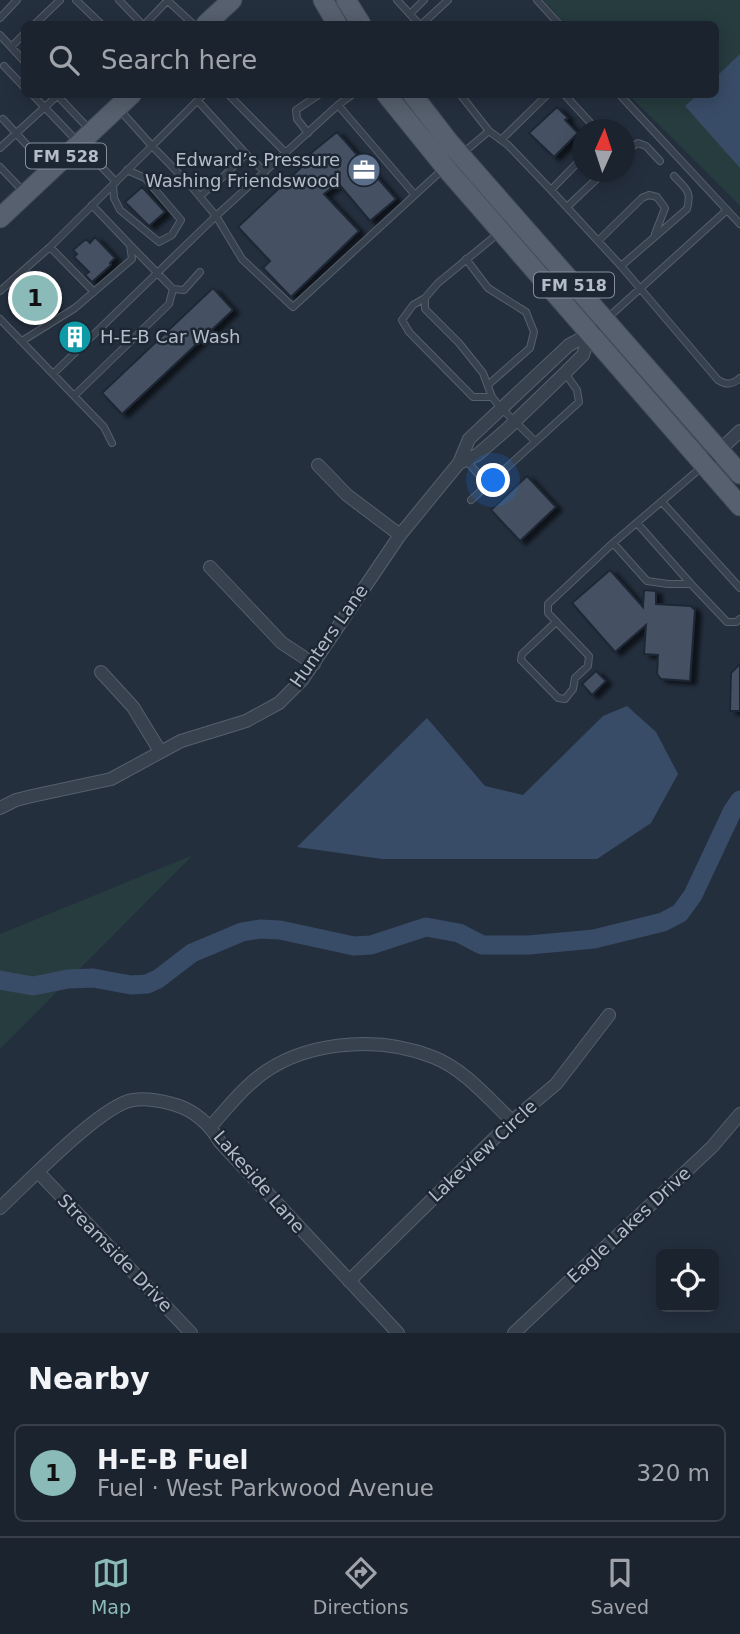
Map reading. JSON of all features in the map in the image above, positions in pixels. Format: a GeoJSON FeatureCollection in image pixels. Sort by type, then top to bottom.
{"type":"FeatureCollection","features":[{"type":"Feature","properties":{"kind":"main road"},"geometry":{"type":"LineString","coordinates":[[323,0],[335,21]]}},
{"type":"Feature","properties":{"kind":"main road"},"geometry":{"type":"LineString","coordinates":[[346,0],[359,21]]}},
{"type":"Feature","properties":{"kind":"main road","name":"FM 518"},"geometry":{"type":"LineString","coordinates":[[390,98],[606,322],[740,474]]}},
{"type":"Feature","properties":{"kind":"main road","name":"FM 518"},"geometry":{"type":"LineString","coordinates":[[414,98],[453,161],[502,231],[740,506]]}},
{"type":"Feature","properties":{"kind":"main road","name":"FM 528"},"geometry":{"type":"LineString","coordinates":[[0,218],[125,101]]}},
{"type":"Feature","properties":{"kind":"street","name":"Hunters Lane"},"geometry":{"type":"LineString","coordinates":[[0,808],[16,800],[111,779],[181,741],[246,721],[264,712],[292,691],[314,664],[400,535],[463,462],[477,455],[516,421],[583,355],[590,334]]}},
{"type":"Feature","properties":{"kind":"street","name":"Hunters Lane"},"geometry":{"type":"LineString","coordinates":[[463,462],[469,439],[569,345],[590,334]]}},
{"type":"Feature","properties":{"kind":"street"},"geometry":{"type":"LineString","coordinates":[[704,465],[740,431]]}},
{"type":"Feature","properties":{"kind":"street"},"geometry":{"type":"LineString","coordinates":[[318,465],[347,495],[400,535]]}},
{"type":"Feature","properties":{"kind":"street"},"geometry":{"type":"LineString","coordinates":[[210,567],[282,643],[314,664]]}},
{"type":"Feature","properties":{"kind":"street"},"geometry":{"type":"LineString","coordinates":[[102,671],[133,707],[160,751]]}},
{"type":"Feature","properties":{"kind":"street","name":"Lakeview Circle"},"geometry":{"type":"LineString","coordinates":[[349,1281],[512,1121],[556,1084],[609,1015]]}},
{"type":"Feature","properties":{"kind":"street"},"geometry":{"type":"LineString","coordinates":[[211,1126],[252,1082],[295,1055],[331,1046],[380,1044],[433,1057],[469,1079],[512,1121]]}},
{"type":"Feature","properties":{"kind":"street","name":"Lakeside Lane"},"geometry":{"type":"LineString","coordinates":[[0,1208],[101,1115],[132,1100],[166,1102],[182,1107],[211,1126],[220,1142],[398,1333]]}},
{"type":"Feature","properties":{"kind":"street","name":"Eagle Lakes Drive"},"geometry":{"type":"LineString","coordinates":[[514,1333],[712,1147],[740,1114]]}},
{"type":"Feature","properties":{"kind":"street","name":"Streamside Drive"},"geometry":{"type":"LineString","coordinates":[[38,1173],[191,1333]]}},
{"type":"Feature","properties":{"kind":"lane"},"geometry":{"type":"LineString","coordinates":[[0,18],[17,0]]}},
{"type":"Feature","properties":{"kind":"lane"},"geometry":{"type":"LineString","coordinates":[[38,21],[60,0]]}},
{"type":"Feature","properties":{"kind":"lane"},"geometry":{"type":"LineString","coordinates":[[76,0],[98,21]]}},
{"type":"Feature","properties":{"kind":"lane"},"geometry":{"type":"LineString","coordinates":[[119,0],[141,21]]}},
{"type":"Feature","properties":{"kind":"lane"},"geometry":{"type":"LineString","coordinates":[[147,21],[167,0],[213,15]]}},
{"type":"Feature","properties":{"kind":"lane"},"geometry":{"type":"LineString","coordinates":[[397,0],[417,21]]}},
{"type":"Feature","properties":{"kind":"lane"},"geometry":{"type":"LineString","coordinates":[[410,15],[424,0]]}},
{"type":"Feature","properties":{"kind":"lane"},"geometry":{"type":"LineString","coordinates":[[423,21],[447,0]]}},
{"type":"Feature","properties":{"kind":"lane"},"geometry":{"type":"LineString","coordinates":[[537,0],[556,21]]}},
{"type":"Feature","properties":{"kind":"lane"},"geometry":{"type":"LineString","coordinates":[[0,35],[21,58]]}},
{"type":"Feature","properties":{"kind":"lane"},"geometry":{"type":"LineString","coordinates":[[11,47],[21,37]]}},
{"type":"Feature","properties":{"kind":"lane"},"geometry":{"type":"LineString","coordinates":[[5,66],[21,84]]}},
{"type":"Feature","properties":{"kind":"lane"},"geometry":{"type":"LineString","coordinates":[[35,98],[44,108],[85,138]]}},
{"type":"Feature","properties":{"kind":"lane"},"geometry":{"type":"LineString","coordinates":[[0,148],[54,98]]}},
{"type":"Feature","properties":{"kind":"lane"},"geometry":{"type":"LineString","coordinates":[[59,98],[114,184],[114,198],[120,209],[159,242],[172,235],[181,220],[145,178],[127,170]]}},
{"type":"Feature","properties":{"kind":"lane"},"geometry":{"type":"LineString","coordinates":[[0,291],[50,247],[201,98]]}},
{"type":"Feature","properties":{"kind":"lane"},"geometry":{"type":"LineString","coordinates":[[232,98],[286,153]]}},
{"type":"Feature","properties":{"kind":"lane"},"geometry":{"type":"LineString","coordinates":[[308,133],[297,119],[296,110],[314,98]]}},
{"type":"Feature","properties":{"kind":"lane"},"geometry":{"type":"LineString","coordinates":[[339,98],[415,195]]}},
{"type":"Feature","properties":{"kind":"lane"},"geometry":{"type":"LineString","coordinates":[[53,374],[216,216],[348,98]]}},
{"type":"Feature","properties":{"kind":"lane"},"geometry":{"type":"LineString","coordinates":[[463,98],[489,131],[551,190],[621,266],[718,380],[730,384],[740,378]]}},
{"type":"Feature","properties":{"kind":"lane"},"geometry":{"type":"LineString","coordinates":[[501,140],[544,98]]}},
{"type":"Feature","properties":{"kind":"lane"},"geometry":{"type":"LineString","coordinates":[[568,98],[587,119]]}},
{"type":"Feature","properties":{"kind":"lane"},"geometry":{"type":"LineString","coordinates":[[623,98],[740,224]]}},
{"type":"Feature","properties":{"kind":"lane"},"geometry":{"type":"LineString","coordinates":[[125,101],[152,146],[216,216],[242,259],[293,307],[489,131]]}},
{"type":"Feature","properties":{"kind":"lane"},"geometry":{"type":"LineString","coordinates":[[198,101],[265,173]]}},
{"type":"Feature","properties":{"kind":"lane"},"geometry":{"type":"LineString","coordinates":[[3,119],[50,171]]}},
{"type":"Feature","properties":{"kind":"lane"},"geometry":{"type":"LineString","coordinates":[[635,145],[638,143],[646,146],[660,161]]}},
{"type":"Feature","properties":{"kind":"lane"},"geometry":{"type":"LineString","coordinates":[[200,196],[246,154]]}},
{"type":"Feature","properties":{"kind":"lane"},"geometry":{"type":"LineString","coordinates":[[0,167],[25,194]]}},
{"type":"Feature","properties":{"kind":"lane"},"geometry":{"type":"LineString","coordinates":[[551,190],[572,169]]}},
{"type":"Feature","properties":{"kind":"lane"},"geometry":{"type":"LineString","coordinates":[[621,266],[687,209],[690,198],[688,192],[674,176]]}},
{"type":"Feature","properties":{"kind":"lane"},"geometry":{"type":"LineString","coordinates":[[567,207],[593,182]]}},
{"type":"Feature","properties":{"kind":"lane"},"geometry":{"type":"LineString","coordinates":[[598,241],[642,198],[649,195],[657,197],[665,208],[655,236]]}},
{"type":"Feature","properties":{"kind":"lane"},"geometry":{"type":"LineString","coordinates":[[92,205],[173,289],[184,290],[200,272]]}},
{"type":"Feature","properties":{"kind":"lane"},"geometry":{"type":"LineString","coordinates":[[590,334],[727,210]]}},
{"type":"Feature","properties":{"kind":"lane"},"geometry":{"type":"LineString","coordinates":[[492,397],[472,397],[409,332],[402,320],[413,305],[425,298],[438,283],[502,231]]}},
{"type":"Feature","properties":{"kind":"lane"},"geometry":{"type":"LineString","coordinates":[[22,341],[75,308],[132,259],[130,245]]}},
{"type":"Feature","properties":{"kind":"lane"},"geometry":{"type":"LineString","coordinates":[[50,247],[94,292]]}},
{"type":"Feature","properties":{"kind":"lane"},"geometry":{"type":"LineString","coordinates":[[466,259],[488,288],[526,312],[534,332],[530,348],[489,384]]}},
{"type":"Feature","properties":{"kind":"lane"},"geometry":{"type":"LineString","coordinates":[[74,396],[169,304],[173,289]]}},
{"type":"Feature","properties":{"kind":"lane"},"geometry":{"type":"LineString","coordinates":[[425,298],[425,309],[483,373],[492,397],[535,440]]}},
{"type":"Feature","properties":{"kind":"lane"},"geometry":{"type":"LineString","coordinates":[[0,319],[104,427],[112,443]]}},
{"type":"Feature","properties":{"kind":"lane"},"geometry":{"type":"LineString","coordinates":[[471,499],[579,402],[577,390],[565,373]]}},
{"type":"Feature","properties":{"kind":"lane"},"geometry":{"type":"LineString","coordinates":[[463,462],[487,484]]}},
{"type":"Feature","properties":{"kind":"lane"},"geometry":{"type":"LineString","coordinates":[[556,622],[522,654],[521,660],[558,698],[565,699],[573,689],[575,678],[588,666],[589,656],[548,613],[548,604],[704,465]]}},
{"type":"Feature","properties":{"kind":"lane"},"geometry":{"type":"LineString","coordinates":[[662,502],[740,588]]}},
{"type":"Feature","properties":{"kind":"lane"},"geometry":{"type":"LineString","coordinates":[[637,523],[727,622],[740,619]]}},
{"type":"Feature","properties":{"kind":"lane"},"geometry":{"type":"LineString","coordinates":[[613,544],[647,581],[691,584]]}},
{"type":"Feature","properties":{"kind":"green space"},"geometry":{"type":"Polygon","coordinates":[[[544,0],[740,0],[740,206],[632,98],[719,98],[719,21],[562,21],[544,0]]]}},
{"type":"Feature","properties":{"kind":"green space"},"geometry":{"type":"Polygon","coordinates":[[[193,855],[0,1049],[0,934],[193,855]]]}},
{"type":"Feature","properties":{"kind":"water"},"geometry":{"type":"Polygon","coordinates":[[[740,54],[740,168],[685,106],[694,98],[719,98],[719,74],[740,54]]]}},
{"type":"Feature","properties":{"kind":"water"},"geometry":{"type":"Polygon","coordinates":[[[627,706],[656,732],[678,774],[651,823],[597,859],[382,859],[297,847],[427,718],[485,786],[523,795],[603,716],[627,706]]]}},
{"type":"Feature","properties":{"kind":"building"},"geometry":{"type":"Polygon","coordinates":[[[557,107],[568,118],[565,120],[572,127],[572,139],[554,157],[529,133],[557,107]]]}},
{"type":"Feature","properties":{"kind":"building"},"geometry":{"type":"Polygon","coordinates":[[[337,132],[396,199],[370,221],[338,183],[324,194],[359,231],[291,297],[263,268],[270,261],[238,227],[309,160],[306,157],[337,132]]]}},
{"type":"Feature","properties":{"kind":"building"},"geometry":{"type":"Polygon","coordinates":[[[142,187],[165,212],[149,226],[125,202],[142,187]]]}},
{"type":"Feature","properties":{"kind":"building"},"geometry":{"type":"Polygon","coordinates":[[[95,237],[115,258],[92,282],[85,275],[89,272],[74,257],[77,254],[73,250],[86,239],[90,243],[95,237]]]}},
{"type":"Feature","properties":{"kind":"building"},"geometry":{"type":"Polygon","coordinates":[[[24,277],[56,311],[46,319],[15,285],[24,277]]]}},
{"type":"Feature","properties":{"kind":"building"},"geometry":{"type":"Polygon","coordinates":[[[213,288],[233,310],[122,414],[102,393],[213,288]]]}},
{"type":"Feature","properties":{"kind":"building","name":"H-E-B Car Wash"},"geometry":{"type":"Polygon","coordinates":[[[79,327],[85,335],[72,347],[65,340],[79,327]]]}},
{"type":"Feature","properties":{"kind":"building"},"geometry":{"type":"Polygon","coordinates":[[[527,476],[556,507],[520,541],[491,510],[527,476]]]}},
{"type":"Feature","properties":{"kind":"building"},"geometry":{"type":"Polygon","coordinates":[[[610,570],[643,607],[644,590],[656,591],[656,604],[691,606],[695,610],[690,681],[661,679],[657,674],[658,655],[644,654],[646,625],[615,652],[572,603],[610,570]]]}},
{"type":"Feature","properties":{"kind":"building"},"geometry":{"type":"Polygon","coordinates":[[[740,664],[740,711],[730,711],[731,673],[740,664]]]}},
{"type":"Feature","properties":{"kind":"building"},"geometry":{"type":"Polygon","coordinates":[[[596,671],[606,681],[592,695],[582,684],[596,671]]]}},
{"type":"Feature","properties":{"kind":"waterway"},"geometry":{"type":"LineString","coordinates":[[0,980],[33,986],[68,979],[93,978],[131,985],[147,984],[158,979],[192,953],[242,932],[260,929],[280,930],[354,946],[371,945],[426,927],[459,933],[482,945],[529,945],[594,939],[663,922],[680,913],[693,895],[740,800]]}},
{"type":"Feature","properties":{"kind":"place","name":"Edward’s Pressure Washing Friendswood"},"geometry":{"type":"Point","coordinates":[364,170]}},
{"type":"Feature","properties":{"kind":"place","name":"H-E-B Fuel"},"geometry":{"type":"Point","coordinates":[35,298]}},
{"type":"Feature","properties":{"kind":"place","name":"H-E-B Car Wash"},"geometry":{"type":"Point","coordinates":[75,337]}}]}
